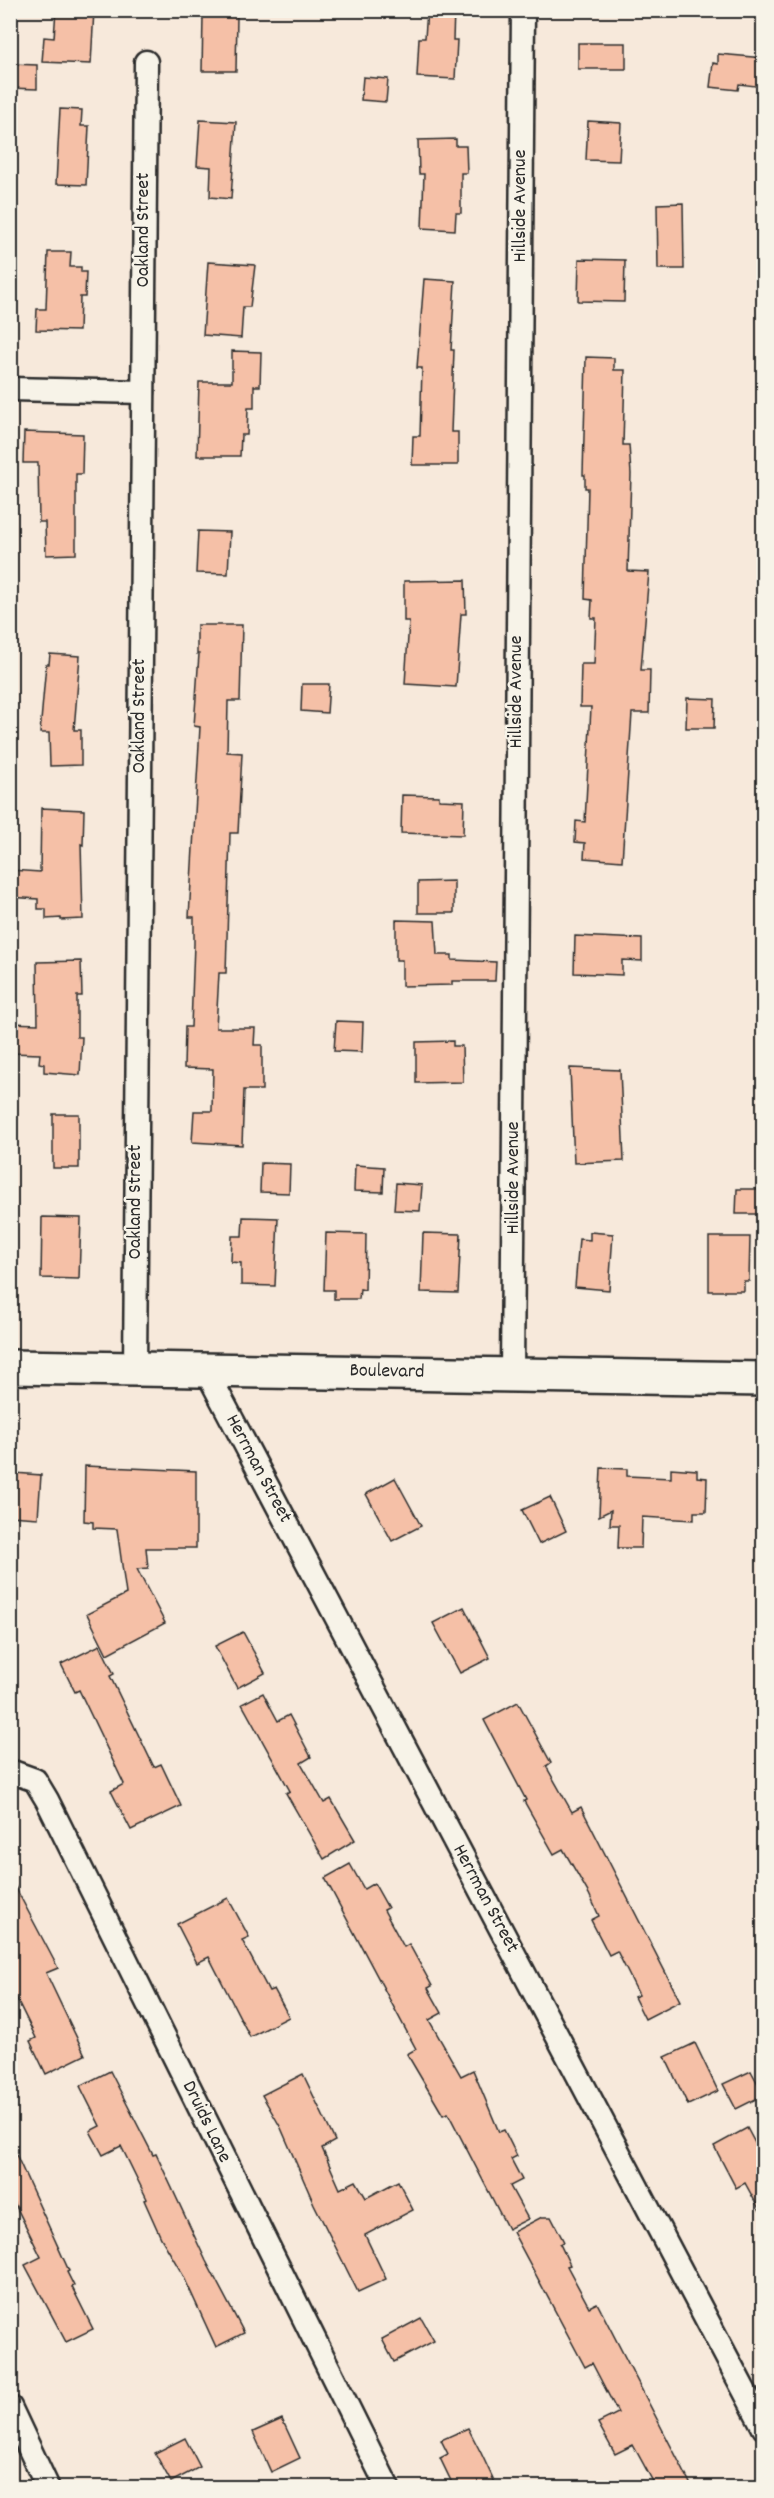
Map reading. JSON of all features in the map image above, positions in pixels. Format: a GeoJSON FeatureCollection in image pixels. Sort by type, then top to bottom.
{"type":"FeatureCollection","features":[{"type":"Feature","properties":{"kind":"main road","name":"Boulevard"},"geometry":{"type":"LineString","coordinates":[[10,1367],[764,1379]]}},
{"type":"Feature","properties":{"kind":"street","name":"Hillside Avenue"},"geometry":{"type":"LineString","coordinates":[[512,1374],[523,10]]}},
{"type":"Feature","properties":{"kind":"street","name":"Oakland Street"},"geometry":{"type":"LineString","coordinates":[[135,1369],[146,62]]}},
{"type":"Feature","properties":{"kind":"street"},"geometry":{"type":"LineString","coordinates":[[10,389],[143,392]]}},
{"type":"Feature","properties":{"kind":"street","name":"Herrman Street"},"geometry":{"type":"LineString","coordinates":[[206,1370],[764,2428]]}},
{"type":"Feature","properties":{"kind":"street","name":"Druids Lane"},"geometry":{"type":"LineString","coordinates":[[10,1771],[35,1780],[47,1800],[388,2487]]}},
{"type":"Feature","properties":{"kind":"street"},"geometry":{"type":"LineString","coordinates":[[10,2407],[48,2487]]}},
{"type":"Feature","properties":{"kind":"building"},"geometry":{"type":"Polygon","coordinates":[[[56,10],[94,10],[91,64],[42,62],[44,37],[54,38],[56,10]]]}},
{"type":"Feature","properties":{"kind":"building"},"geometry":{"type":"Polygon","coordinates":[[[427,10],[454,10],[453,40],[457,40],[455,79],[417,77],[419,38],[425,38],[427,10]]]}},
{"type":"Feature","properties":{"kind":"building"},"geometry":{"type":"Polygon","coordinates":[[[203,16],[237,16],[236,71],[202,71],[203,16]]]}},
{"type":"Feature","properties":{"kind":"building"},"geometry":{"type":"Polygon","coordinates":[[[578,43],[626,43],[626,69],[578,69],[578,43]]]}},
{"type":"Feature","properties":{"kind":"building"},"geometry":{"type":"Polygon","coordinates":[[[718,54],[764,58],[764,87],[739,84],[738,90],[710,87],[713,63],[718,64],[718,54]]]}},
{"type":"Feature","properties":{"kind":"building"},"geometry":{"type":"Polygon","coordinates":[[[10,64],[37,65],[37,89],[10,88],[10,64]]]}},
{"type":"Feature","properties":{"kind":"building"},"geometry":{"type":"Polygon","coordinates":[[[363,77],[388,79],[386,102],[361,100],[363,77]]]}},
{"type":"Feature","properties":{"kind":"building"},"geometry":{"type":"Polygon","coordinates":[[[60,109],[82,110],[81,126],[89,126],[86,185],[56,184],[60,109]]]}},
{"type":"Feature","properties":{"kind":"building"},"geometry":{"type":"Polygon","coordinates":[[[200,120],[236,122],[231,199],[210,197],[211,167],[197,166],[200,120]]]}},
{"type":"Feature","properties":{"kind":"building"},"geometry":{"type":"Polygon","coordinates":[[[588,121],[621,123],[619,161],[586,160],[588,121]]]}},
{"type":"Feature","properties":{"kind":"building"},"geometry":{"type":"Polygon","coordinates":[[[456,139],[456,146],[466,146],[467,173],[461,173],[461,213],[456,213],[455,230],[422,228],[424,174],[419,174],[418,140],[456,139]]]}},
{"type":"Feature","properties":{"kind":"building"},"geometry":{"type":"Polygon","coordinates":[[[683,203],[684,269],[658,269],[657,204],[683,203]]]}},
{"type":"Feature","properties":{"kind":"building"},"geometry":{"type":"Polygon","coordinates":[[[48,252],[71,252],[70,267],[81,267],[81,272],[86,272],[85,297],[80,297],[79,331],[36,330],[37,309],[46,309],[48,252]]]}},
{"type":"Feature","properties":{"kind":"building"},"geometry":{"type":"Polygon","coordinates":[[[579,259],[625,260],[624,302],[578,301],[579,259]]]}},
{"type":"Feature","properties":{"kind":"building"},"geometry":{"type":"Polygon","coordinates":[[[208,262],[255,265],[250,307],[243,307],[241,338],[203,335],[208,262]]]}},
{"type":"Feature","properties":{"kind":"building"},"geometry":{"type":"Polygon","coordinates":[[[424,279],[455,281],[451,350],[454,350],[451,432],[458,432],[458,465],[412,465],[413,436],[420,436],[422,368],[417,368],[424,279]]]}},
{"type":"Feature","properties":{"kind":"building"},"geometry":{"type":"Polygon","coordinates":[[[232,351],[261,352],[260,386],[254,386],[254,408],[248,408],[247,435],[241,435],[240,456],[197,456],[199,382],[232,382],[232,351]]]}},
{"type":"Feature","properties":{"kind":"building"},"geometry":{"type":"Polygon","coordinates":[[[586,357],[614,358],[614,370],[625,370],[623,445],[629,445],[631,474],[628,571],[649,572],[641,670],[650,670],[649,713],[632,713],[622,861],[584,858],[585,843],[575,842],[576,821],[585,822],[591,707],[580,707],[581,664],[594,664],[596,618],[591,618],[592,600],[585,599],[588,488],[585,488],[585,475],[583,475],[586,357]]]}},
{"type":"Feature","properties":{"kind":"building"},"geometry":{"type":"Polygon","coordinates":[[[24,432],[83,434],[82,474],[76,474],[76,554],[46,555],[45,522],[39,522],[38,463],[23,463],[24,432]]]}},
{"type":"Feature","properties":{"kind":"building"},"geometry":{"type":"Polygon","coordinates":[[[198,531],[230,532],[228,574],[196,573],[198,531]]]}},
{"type":"Feature","properties":{"kind":"building"},"geometry":{"type":"Polygon","coordinates":[[[465,580],[466,614],[461,614],[456,687],[405,684],[409,621],[404,621],[404,581],[465,580]]]}},
{"type":"Feature","properties":{"kind":"building"},"geometry":{"type":"Polygon","coordinates":[[[197,625],[242,625],[240,701],[228,701],[227,752],[242,753],[238,833],[230,833],[226,973],[219,973],[216,1028],[255,1028],[254,1045],[262,1045],[262,1090],[244,1090],[242,1145],[192,1142],[194,1111],[212,1111],[213,1069],[184,1068],[185,1027],[191,1027],[194,944],[194,917],[189,917],[200,727],[194,726],[199,654],[197,654],[197,625]]]}},
{"type":"Feature","properties":{"kind":"building"},"geometry":{"type":"Polygon","coordinates":[[[50,654],[80,656],[74,730],[81,730],[81,765],[50,766],[49,733],[40,733],[46,664],[49,664],[50,654]]]}},
{"type":"Feature","properties":{"kind":"building"},"geometry":{"type":"Polygon","coordinates":[[[302,684],[329,684],[327,713],[301,711],[302,684]]]}},
{"type":"Feature","properties":{"kind":"building"},"geometry":{"type":"Polygon","coordinates":[[[687,698],[715,699],[714,728],[686,728],[687,698]]]}},
{"type":"Feature","properties":{"kind":"building"},"geometry":{"type":"Polygon","coordinates":[[[402,795],[439,796],[439,800],[464,801],[463,835],[401,833],[402,795]]]}},
{"type":"Feature","properties":{"kind":"building"},"geometry":{"type":"Polygon","coordinates":[[[41,808],[84,810],[83,845],[81,844],[83,919],[46,919],[46,909],[38,909],[38,899],[10,897],[10,870],[40,872],[41,808]]]}},
{"type":"Feature","properties":{"kind":"building"},"geometry":{"type":"Polygon","coordinates":[[[454,881],[454,913],[418,913],[418,882],[454,881]]]}},
{"type":"Feature","properties":{"kind":"building"},"geometry":{"type":"Polygon","coordinates":[[[396,920],[435,921],[437,955],[452,955],[452,960],[496,962],[495,981],[452,981],[452,985],[402,986],[402,960],[396,960],[396,920]]]}},
{"type":"Feature","properties":{"kind":"building"},"geometry":{"type":"Polygon","coordinates":[[[575,936],[642,939],[642,961],[622,960],[622,975],[574,973],[575,936]]]}},
{"type":"Feature","properties":{"kind":"building"},"geometry":{"type":"Polygon","coordinates":[[[81,961],[82,996],[77,996],[77,1037],[82,1037],[80,1075],[44,1072],[44,1064],[39,1063],[40,1054],[10,1053],[10,1023],[38,1024],[37,962],[81,961]]]}},
{"type":"Feature","properties":{"kind":"building"},"geometry":{"type":"Polygon","coordinates":[[[336,1021],[363,1022],[362,1052],[334,1051],[336,1021]]]}},
{"type":"Feature","properties":{"kind":"building"},"geometry":{"type":"Polygon","coordinates":[[[453,1041],[453,1046],[462,1046],[463,1082],[416,1083],[416,1042],[453,1041]]]}},
{"type":"Feature","properties":{"kind":"building"},"geometry":{"type":"Polygon","coordinates":[[[570,1068],[620,1070],[624,1161],[574,1163],[570,1068]]]}},
{"type":"Feature","properties":{"kind":"building"},"geometry":{"type":"Polygon","coordinates":[[[53,1114],[79,1114],[79,1168],[53,1168],[53,1114]]]}},
{"type":"Feature","properties":{"kind":"building"},"geometry":{"type":"Polygon","coordinates":[[[261,1163],[290,1164],[289,1193],[260,1192],[261,1163]]]}},
{"type":"Feature","properties":{"kind":"building"},"geometry":{"type":"Polygon","coordinates":[[[355,1165],[384,1167],[383,1192],[354,1191],[355,1165]]]}},
{"type":"Feature","properties":{"kind":"building"},"geometry":{"type":"Polygon","coordinates":[[[396,1183],[422,1185],[420,1211],[394,1210],[396,1183]]]}},
{"type":"Feature","properties":{"kind":"building"},"geometry":{"type":"Polygon","coordinates":[[[737,1189],[764,1189],[764,1214],[736,1214],[737,1189]]]}},
{"type":"Feature","properties":{"kind":"building"},"geometry":{"type":"Polygon","coordinates":[[[42,1217],[81,1218],[79,1279],[41,1278],[42,1217]]]}},
{"type":"Feature","properties":{"kind":"building"},"geometry":{"type":"Polygon","coordinates":[[[243,1217],[278,1218],[275,1286],[241,1285],[241,1263],[231,1262],[232,1236],[242,1236],[243,1217]]]}},
{"type":"Feature","properties":{"kind":"building"},"geometry":{"type":"Polygon","coordinates":[[[590,1232],[613,1234],[609,1290],[575,1287],[579,1239],[590,1240],[590,1232]]]}},
{"type":"Feature","properties":{"kind":"building"},"geometry":{"type":"Polygon","coordinates":[[[326,1233],[366,1234],[365,1290],[360,1289],[359,1299],[334,1299],[334,1290],[324,1290],[326,1233]]]}},
{"type":"Feature","properties":{"kind":"building"},"geometry":{"type":"Polygon","coordinates":[[[423,1233],[461,1234],[458,1293],[421,1292],[423,1233]]]}},
{"type":"Feature","properties":{"kind":"building"},"geometry":{"type":"Polygon","coordinates":[[[709,1237],[750,1237],[749,1281],[744,1281],[744,1291],[709,1291],[709,1237]]]}},
{"type":"Feature","properties":{"kind":"building"},"geometry":{"type":"Polygon","coordinates":[[[85,1466],[196,1471],[196,1548],[146,1548],[148,1568],[137,1569],[165,1623],[107,1654],[87,1614],[126,1594],[117,1529],[93,1528],[93,1522],[84,1521],[85,1466]]]}},
{"type":"Feature","properties":{"kind":"building"},"geometry":{"type":"Polygon","coordinates":[[[601,1468],[627,1469],[627,1476],[671,1478],[671,1468],[697,1470],[697,1477],[707,1478],[706,1512],[694,1512],[694,1520],[642,1517],[641,1548],[618,1548],[619,1525],[610,1525],[611,1510],[599,1516],[601,1468]]]}},
{"type":"Feature","properties":{"kind":"building"},"geometry":{"type":"Polygon","coordinates":[[[14,1473],[41,1475],[38,1518],[10,1516],[10,1490],[12,1490],[14,1473]]]}},
{"type":"Feature","properties":{"kind":"building"},"geometry":{"type":"Polygon","coordinates":[[[395,1478],[421,1526],[392,1541],[366,1494],[395,1478]]]}},
{"type":"Feature","properties":{"kind":"building"},"geometry":{"type":"Polygon","coordinates":[[[550,1497],[566,1531],[539,1544],[522,1510],[550,1497]]]}},
{"type":"Feature","properties":{"kind":"building"},"geometry":{"type":"Polygon","coordinates":[[[464,1607],[490,1658],[460,1673],[433,1623],[464,1607]]]}},
{"type":"Feature","properties":{"kind":"building"},"geometry":{"type":"Polygon","coordinates":[[[243,1632],[265,1673],[237,1688],[215,1646],[243,1632]]]}},
{"type":"Feature","properties":{"kind":"building"},"geometry":{"type":"Polygon","coordinates":[[[100,1645],[114,1674],[110,1676],[154,1767],[161,1764],[181,1806],[131,1830],[111,1791],[124,1784],[79,1690],[75,1692],[61,1664],[100,1645]]]}},
{"type":"Feature","properties":{"kind":"building"},"geometry":{"type":"Polygon","coordinates":[[[263,1693],[278,1721],[289,1715],[311,1757],[301,1763],[324,1803],[331,1799],[355,1840],[324,1859],[286,1793],[290,1791],[242,1704],[263,1693]]]}},
{"type":"Feature","properties":{"kind":"building"},"geometry":{"type":"Polygon","coordinates":[[[518,1702],[551,1763],[546,1766],[572,1812],[581,1807],[680,2001],[645,2019],[634,1997],[639,1995],[617,1951],[609,1955],[591,1920],[599,1916],[589,1894],[563,1849],[554,1854],[524,1801],[526,1800],[484,1720],[518,1702]]]}},
{"type":"Feature","properties":{"kind":"building"},"geometry":{"type":"Polygon","coordinates":[[[350,1864],[364,1889],[374,1883],[388,1908],[384,1910],[404,1947],[409,1944],[432,1986],[428,1988],[442,2013],[429,2020],[461,2076],[473,2070],[499,2132],[504,2130],[517,2156],[511,2159],[522,2180],[510,2186],[528,2219],[508,2229],[448,2113],[443,2115],[407,2054],[416,2049],[325,1878],[350,1864]]]}},
{"type":"Feature","properties":{"kind":"building"},"geometry":{"type":"Polygon","coordinates":[[[10,1877],[58,1968],[46,1973],[85,2055],[46,2074],[30,2041],[36,2038],[10,1985],[10,1877]]]}},
{"type":"Feature","properties":{"kind":"building"},"geometry":{"type":"Polygon","coordinates":[[[228,1898],[249,1937],[242,1940],[269,1991],[274,1989],[289,2017],[250,2037],[209,1957],[197,1963],[177,1924],[228,1898]]]}},
{"type":"Feature","properties":{"kind":"building"},"geometry":{"type":"Polygon","coordinates":[[[695,2043],[718,2091],[688,2105],[665,2057],[695,2043]]]}},
{"type":"Feature","properties":{"kind":"building"},"geometry":{"type":"Polygon","coordinates":[[[110,2071],[153,2155],[156,2154],[206,2261],[244,2333],[216,2347],[183,2275],[161,2238],[144,2200],[147,2199],[121,2146],[103,2155],[90,2131],[100,2126],[80,2086],[110,2071]]]}},
{"type":"Feature","properties":{"kind":"building"},"geometry":{"type":"Polygon","coordinates":[[[751,2071],[764,2095],[736,2109],[723,2084],[751,2071]]]}},
{"type":"Feature","properties":{"kind":"building"},"geometry":{"type":"Polygon","coordinates":[[[303,2074],[335,2141],[322,2148],[340,2189],[356,2181],[366,2198],[398,2181],[413,2210],[365,2235],[386,2279],[358,2292],[314,2204],[281,2128],[262,2095],[303,2074]]]}},
{"type":"Feature","properties":{"kind":"building"},"geometry":{"type":"Polygon","coordinates":[[[747,2128],[764,2160],[764,2218],[745,2183],[736,2188],[714,2146],[747,2128]]]}},
{"type":"Feature","properties":{"kind":"building"},"geometry":{"type":"Polygon","coordinates":[[[10,2141],[69,2271],[67,2272],[74,2286],[72,2287],[93,2329],[66,2342],[25,2265],[41,2257],[10,2194],[10,2141]]]}},
{"type":"Feature","properties":{"kind":"building"},"geometry":{"type":"Polygon","coordinates":[[[542,2217],[551,2217],[564,2242],[560,2244],[570,2265],[567,2266],[589,2307],[597,2303],[692,2487],[656,2487],[633,2445],[615,2454],[598,2423],[618,2413],[592,2363],[585,2367],[513,2232],[542,2217]]]}},
{"type":"Feature","properties":{"kind":"building"},"geometry":{"type":"Polygon","coordinates":[[[421,2318],[434,2341],[394,2362],[382,2339],[421,2318]]]}},
{"type":"Feature","properties":{"kind":"building"},"geometry":{"type":"Polygon","coordinates":[[[282,2419],[300,2458],[271,2472],[253,2432],[282,2419]]]}},
{"type":"Feature","properties":{"kind":"building"},"geometry":{"type":"Polygon","coordinates":[[[468,2428],[497,2487],[454,2487],[440,2458],[448,2454],[441,2440],[468,2428]]]}},
{"type":"Feature","properties":{"kind":"building"},"geometry":{"type":"Polygon","coordinates":[[[185,2438],[200,2467],[171,2482],[155,2453],[185,2438]]]}}]}
